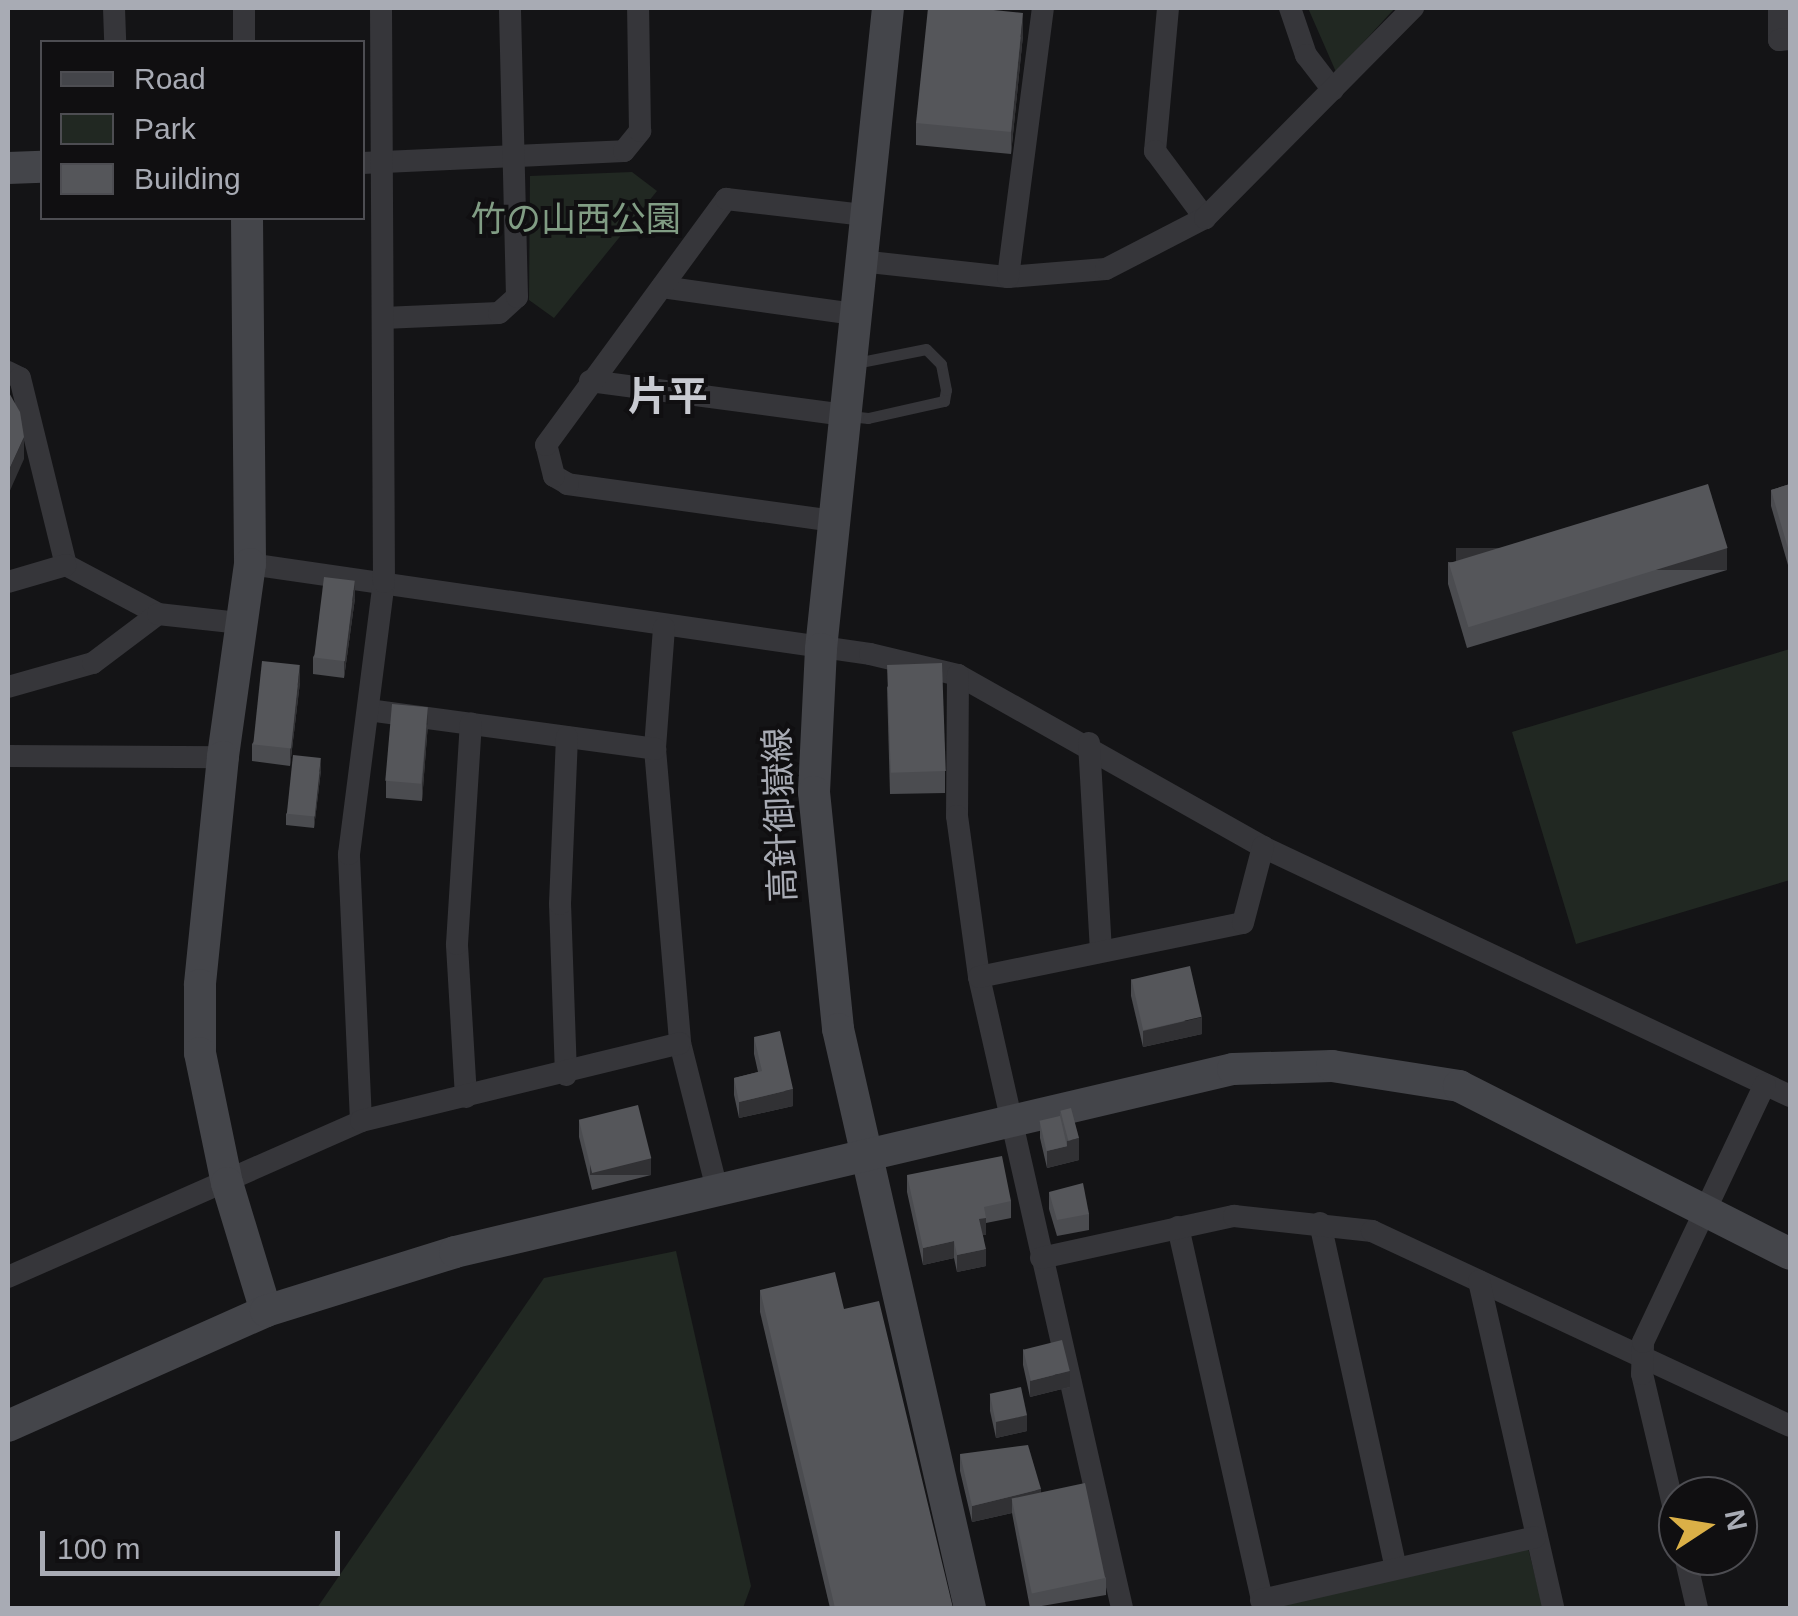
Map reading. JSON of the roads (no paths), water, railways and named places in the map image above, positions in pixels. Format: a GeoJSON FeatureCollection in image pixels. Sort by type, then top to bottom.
{"type":"FeatureCollection","features":[{"type":"Feature","properties":{"kind":"street"},"geometry":{"type":"LineString","coordinates":[[114,8],[115,40]]}},
{"type":"Feature","properties":{"kind":"street"},"geometry":{"type":"LineString","coordinates":[[244,8],[244,40]]}},
{"type":"Feature","properties":{"kind":"street"},"geometry":{"type":"LineString","coordinates":[[361,1121],[349,854],[384,582],[384,318],[372,163],[381,8]]}},
{"type":"Feature","properties":{"kind":"street"},"geometry":{"type":"LineString","coordinates":[[384,318],[499,314],[517,297],[510,8]]}},
{"type":"Feature","properties":{"kind":"street"},"geometry":{"type":"LineString","coordinates":[[372,163],[512,160],[624,151],[640,131],[638,8]]}},
{"type":"Feature","properties":{"kind":"street","name":"高針御嶽線"},"geometry":{"type":"LineString","coordinates":[[888,8],[821,648],[814,792],[825,936],[838,1029],[970,1608]]}},
{"type":"Feature","properties":{"kind":"street"},"geometry":{"type":"LineString","coordinates":[[1008,277],[1042,8]]}},
{"type":"Feature","properties":{"kind":"street"},"geometry":{"type":"LineString","coordinates":[[1168,8],[1155,151],[1206,218]]}},
{"type":"Feature","properties":{"kind":"street"},"geometry":{"type":"LineString","coordinates":[[1290,8],[1306,56],[1333,90]]}},
{"type":"Feature","properties":{"kind":"street"},"geometry":{"type":"LineString","coordinates":[[860,262],[1008,277],[1106,269],[1206,218],[1413,8]]}},
{"type":"Feature","properties":{"kind":"street"},"geometry":{"type":"LineString","coordinates":[[1779,8],[1779,40],[1790,39]]}},
{"type":"Feature","properties":{"kind":"street"},"geometry":{"type":"LineString","coordinates":[[8,168],[40,168]]}},
{"type":"Feature","properties":{"kind":"street"},"geometry":{"type":"LineString","coordinates":[[834,520],[568,484],[554,476],[546,445],[726,198],[864,215]]}},
{"type":"Feature","properties":{"kind":"street"},"geometry":{"type":"LineString","coordinates":[[247,220],[250,564],[223,757],[200,1054],[228,1182],[266,1310]]}},
{"type":"Feature","properties":{"kind":"street"},"geometry":{"type":"LineString","coordinates":[[662,288],[854,314]]}},
{"type":"Feature","properties":{"kind":"street"},"geometry":{"type":"LineString","coordinates":[[8,372],[20,378],[66,565]]}},
{"type":"Feature","properties":{"kind":"street"},"geometry":{"type":"LineString","coordinates":[[590,381],[845,416]]}},
{"type":"Feature","properties":{"kind":"street"},"geometry":{"type":"LineString","coordinates":[[250,564],[664,628],[821,648],[958,674],[1089,743],[1263,846],[1790,1096]]}},
{"type":"Feature","properties":{"kind":"street"},"geometry":{"type":"LineString","coordinates":[[8,582],[66,565],[158,614],[239,623]]}},
{"type":"Feature","properties":{"kind":"street"},"geometry":{"type":"LineString","coordinates":[[8,687],[93,664],[158,614]]}},
{"type":"Feature","properties":{"kind":"street"},"geometry":{"type":"LineString","coordinates":[[664,628],[655,749],[680,1043],[718,1188]]}},
{"type":"Feature","properties":{"kind":"street"},"geometry":{"type":"LineString","coordinates":[[958,674],[958,816],[978,977],[1122,1608]]}},
{"type":"Feature","properties":{"kind":"street"},"geometry":{"type":"LineString","coordinates":[[368,710],[655,749]]}},
{"type":"Feature","properties":{"kind":"street"},"geometry":{"type":"LineString","coordinates":[[466,1097],[457,944],[471,723]]}},
{"type":"Feature","properties":{"kind":"street"},"geometry":{"type":"LineString","coordinates":[[566,1076],[560,904],[567,736]]}},
{"type":"Feature","properties":{"kind":"street"},"geometry":{"type":"LineString","coordinates":[[1089,743],[1101,951]]}},
{"type":"Feature","properties":{"kind":"street"},"geometry":{"type":"LineString","coordinates":[[8,756],[223,757]]}},
{"type":"Feature","properties":{"kind":"street"},"geometry":{"type":"LineString","coordinates":[[978,977],[1243,923],[1263,846]]}},
{"type":"Feature","properties":{"kind":"street"},"geometry":{"type":"LineString","coordinates":[[8,1277],[361,1121],[566,1076],[680,1043]]}},
{"type":"Feature","properties":{"kind":"street"},"geometry":{"type":"LineString","coordinates":[[8,1426],[266,1310],[455,1252],[1233,1069],[1332,1066],[1459,1086],[1790,1254]]}},
{"type":"Feature","properties":{"kind":"street"},"geometry":{"type":"LineString","coordinates":[[1667,1476],[1642,1356],[1643,1342],[1765,1084]]}},
{"type":"Feature","properties":{"kind":"street"},"geometry":{"type":"LineString","coordinates":[[1041,1258],[1234,1216],[1372,1232],[1790,1426]]}},
{"type":"Feature","properties":{"kind":"street"},"geometry":{"type":"LineString","coordinates":[[1320,1223],[1396,1568]]}},
{"type":"Feature","properties":{"kind":"street"},"geometry":{"type":"LineString","coordinates":[[1178,1227],[1262,1604],[1396,1568],[1536,1538]]}},
{"type":"Feature","properties":{"kind":"street"},"geometry":{"type":"LineString","coordinates":[[1479,1281],[1553,1608]]}},
{"type":"Feature","properties":{"kind":"street"},"geometry":{"type":"LineString","coordinates":[[1690,1576],[1698,1608]]}},
{"type":"Feature","properties":{"kind":"lane"},"geometry":{"type":"LineString","coordinates":[[845,416],[868,418],[944,401],[946,390],[941,364],[926,349],[850,364]]}},
{"type":"Feature","properties":{"kind":"district","name":"片平"},"geometry":{"type":"Point","coordinates":[668,396]}},
{"type":"Feature","properties":{"kind":"park label","name":"竹の山西公園"},"geometry":{"type":"Point","coordinates":[576,219]}}]}
